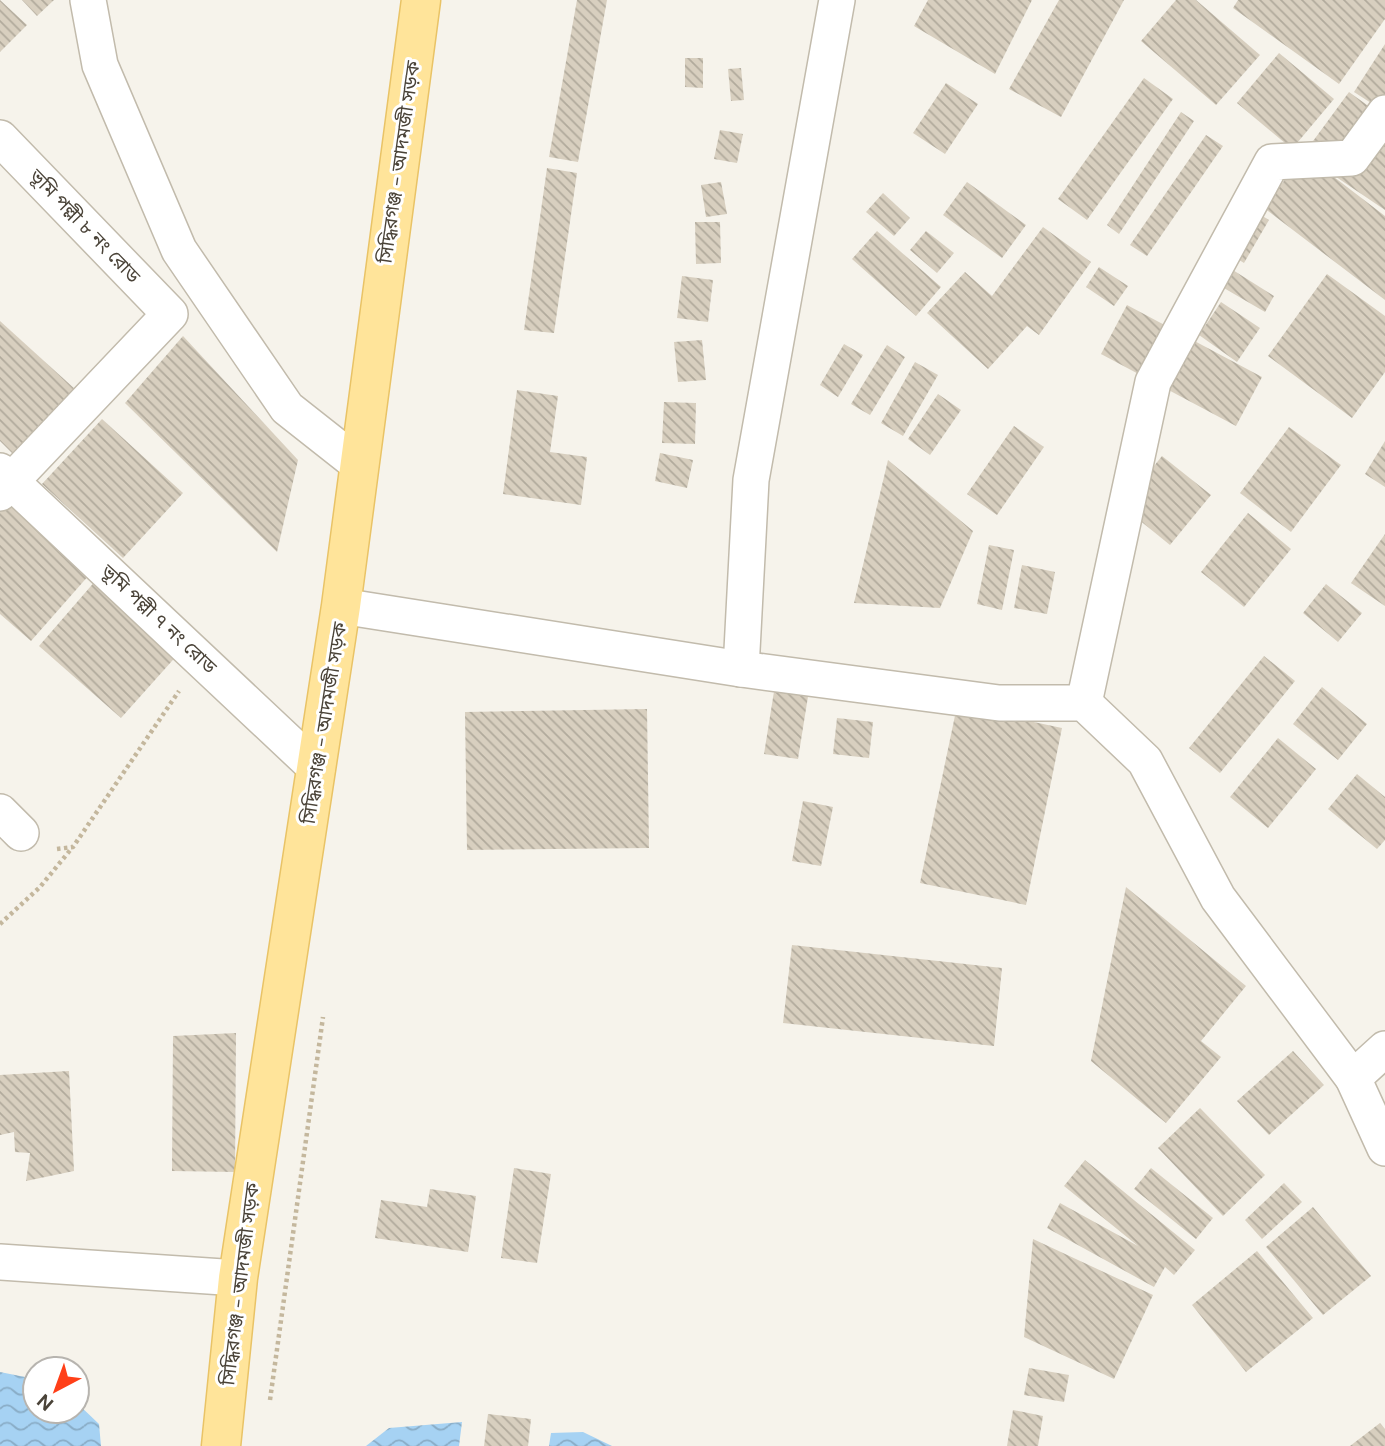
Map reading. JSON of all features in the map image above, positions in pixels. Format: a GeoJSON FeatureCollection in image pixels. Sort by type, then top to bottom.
{"type":"FeatureCollection","features":[{"type":"Feature","properties":{"kind":"main road","name":"সিদ্ধিরগঞ্জ - আদমজী সড়ক"},"geometry":{"type":"LineString","coordinates":[[221,1446],[238,1278],[341,606],[421,0]]}},
{"type":"Feature","properties":{"kind":"street"},"geometry":{"type":"LineString","coordinates":[[88,0],[100,65],[180,250],[287,408],[358,464]]}},
{"type":"Feature","properties":{"kind":"street"},"geometry":{"type":"LineString","coordinates":[[741,669],[751,480],[836,0]]}},
{"type":"Feature","properties":{"kind":"street"},"geometry":{"type":"LineString","coordinates":[[1084,703],[1153,382],[1272,162],[1352,158],[1385,113]]}},
{"type":"Feature","properties":{"kind":"street","name":"ভূমি পল্লী ৮ নং রোড"},"geometry":{"type":"LineString","coordinates":[[0,138],[170,314],[4,482]]}},
{"type":"Feature","properties":{"kind":"street","name":"ভূমি পল্লী ৭ নং রোড"},"geometry":{"type":"LineString","coordinates":[[4,482],[202,659],[317,769]]}},
{"type":"Feature","properties":{"kind":"street"},"geometry":{"type":"LineString","coordinates":[[341,606],[741,669],[999,704],[1084,703],[1145,761],[1218,898],[1353,1078],[1385,1147]]}},
{"type":"Feature","properties":{"kind":"street"},"geometry":{"type":"LineString","coordinates":[[1353,1078],[1385,1049]]}},
{"type":"Feature","properties":{"kind":"street"},"geometry":{"type":"LineString","coordinates":[[0,1262],[238,1278]]}},
{"type":"Feature","properties":{"kind":"path"},"geometry":{"type":"LineString","coordinates":[[0,923],[40,887],[73,847],[202,659]]}},
{"type":"Feature","properties":{"kind":"path"},"geometry":{"type":"LineString","coordinates":[[11,823],[40,847],[73,847]]}},
{"type":"Feature","properties":{"kind":"path"},"geometry":{"type":"LineString","coordinates":[[269,1406],[324,1008]]}},
{"type":"Feature","properties":{"kind":"water"},"geometry":{"type":"Polygon","coordinates":[[[0,1372],[21,1376],[21,1425],[91,1425],[91,1416],[99,1424],[101,1446],[0,1446],[0,1372]]]}},
{"type":"Feature","properties":{"kind":"water"},"geometry":{"type":"Polygon","coordinates":[[[462,1422],[459,1446],[366,1446],[389,1428],[462,1422]]]}},
{"type":"Feature","properties":{"kind":"water"},"geometry":{"type":"Polygon","coordinates":[[[583,1432],[612,1446],[549,1446],[551,1433],[583,1432]]]}},
{"type":"Feature","properties":{"kind":"building"},"geometry":{"type":"Polygon","coordinates":[[[0,0],[27,25],[0,52],[0,0]]]}},
{"type":"Feature","properties":{"kind":"building"},"geometry":{"type":"Polygon","coordinates":[[[22,0],[54,0],[37,16],[22,0]]]}},
{"type":"Feature","properties":{"kind":"building"},"geometry":{"type":"Polygon","coordinates":[[[577,0],[607,0],[578,162],[549,157],[577,0]]]}},
{"type":"Feature","properties":{"kind":"building"},"geometry":{"type":"Polygon","coordinates":[[[928,0],[1032,0],[995,74],[914,26],[928,0]]]}},
{"type":"Feature","properties":{"kind":"building"},"geometry":{"type":"Polygon","coordinates":[[[1059,0],[1124,0],[1061,117],[1009,89],[1059,0]]]}},
{"type":"Feature","properties":{"kind":"building"},"geometry":{"type":"Polygon","coordinates":[[[1176,0],[1196,0],[1260,55],[1216,105],[1141,41],[1176,0]]]}},
{"type":"Feature","properties":{"kind":"building"},"geometry":{"type":"Polygon","coordinates":[[[1238,0],[1385,0],[1385,19],[1339,84],[1233,8],[1238,0]]]}},
{"type":"Feature","properties":{"kind":"building"},"geometry":{"type":"Polygon","coordinates":[[[1385,44],[1385,112],[1354,92],[1385,44]]]}},
{"type":"Feature","properties":{"kind":"building"},"geometry":{"type":"Polygon","coordinates":[[[1279,53],[1334,99],[1292,149],[1237,103],[1279,53]]]}},
{"type":"Feature","properties":{"kind":"building"},"geometry":{"type":"Polygon","coordinates":[[[685,58],[703,58],[703,88],[685,87],[685,58]]]}},
{"type":"Feature","properties":{"kind":"building"},"geometry":{"type":"Polygon","coordinates":[[[741,68],[744,100],[731,101],[728,69],[741,68]]]}},
{"type":"Feature","properties":{"kind":"building"},"geometry":{"type":"Polygon","coordinates":[[[1144,78],[1173,99],[1087,220],[1058,199],[1144,78]]]}},
{"type":"Feature","properties":{"kind":"building"},"geometry":{"type":"Polygon","coordinates":[[[946,83],[978,104],[945,154],[913,133],[946,83]]]}},
{"type":"Feature","properties":{"kind":"building"},"geometry":{"type":"Polygon","coordinates":[[[1349,92],[1385,118],[1385,210],[1317,164],[1385,216],[1385,300],[1264,208],[1349,92]]]}},
{"type":"Feature","properties":{"kind":"building"},"geometry":{"type":"Polygon","coordinates":[[[1181,112],[1194,121],[1119,234],[1107,225],[1181,112]]]}},
{"type":"Feature","properties":{"kind":"building"},"geometry":{"type":"Polygon","coordinates":[[[720,130],[743,134],[737,163],[714,159],[720,130]]]}},
{"type":"Feature","properties":{"kind":"building"},"geometry":{"type":"Polygon","coordinates":[[[1206,135],[1223,146],[1147,256],[1130,245],[1206,135]]]}},
{"type":"Feature","properties":{"kind":"building"},"geometry":{"type":"Polygon","coordinates":[[[547,168],[577,173],[554,333],[524,330],[547,168]]]}},
{"type":"Feature","properties":{"kind":"building"},"geometry":{"type":"Polygon","coordinates":[[[721,182],[727,214],[706,217],[701,185],[721,182]]]}},
{"type":"Feature","properties":{"kind":"building"},"geometry":{"type":"Polygon","coordinates":[[[967,182],[1026,225],[1002,258],[943,215],[967,182]]]}},
{"type":"Feature","properties":{"kind":"building"},"geometry":{"type":"Polygon","coordinates":[[[883,193],[910,218],[894,236],[866,212],[883,193]]]}},
{"type":"Feature","properties":{"kind":"building"},"geometry":{"type":"Polygon","coordinates":[[[1236,200],[1269,220],[1244,263],[1210,242],[1236,200]]]}},
{"type":"Feature","properties":{"kind":"building"},"geometry":{"type":"Polygon","coordinates":[[[695,222],[720,222],[721,263],[696,264],[695,222]]]}},
{"type":"Feature","properties":{"kind":"building"},"geometry":{"type":"Polygon","coordinates":[[[1043,227],[1091,262],[1039,335],[1027,326],[988,369],[927,313],[965,272],[992,296],[1043,227]]]}},
{"type":"Feature","properties":{"kind":"building"},"geometry":{"type":"Polygon","coordinates":[[[877,231],[941,287],[916,316],[852,259],[877,231]]]}},
{"type":"Feature","properties":{"kind":"building"},"geometry":{"type":"Polygon","coordinates":[[[926,231],[954,253],[937,273],[910,250],[926,231]]]}},
{"type":"Feature","properties":{"kind":"building"},"geometry":{"type":"Polygon","coordinates":[[[1099,267],[1128,286],[1114,306],[1086,287],[1099,267]]]}},
{"type":"Feature","properties":{"kind":"building"},"geometry":{"type":"Polygon","coordinates":[[[1228,267],[1274,296],[1265,312],[1217,284],[1228,267]]]}},
{"type":"Feature","properties":{"kind":"building"},"geometry":{"type":"Polygon","coordinates":[[[1327,274],[1385,316],[1385,372],[1352,418],[1268,356],[1327,274]]]}},
{"type":"Feature","properties":{"kind":"building"},"geometry":{"type":"Polygon","coordinates":[[[682,276],[713,280],[708,322],[677,318],[682,276]]]}},
{"type":"Feature","properties":{"kind":"building"},"geometry":{"type":"Polygon","coordinates":[[[1221,302],[1260,328],[1237,362],[1199,335],[1221,302]]]}},
{"type":"Feature","properties":{"kind":"building"},"geometry":{"type":"Polygon","coordinates":[[[1127,305],[1262,377],[1236,426],[1101,354],[1127,305]]]}},
{"type":"Feature","properties":{"kind":"building"},"geometry":{"type":"Polygon","coordinates":[[[0,321],[76,390],[14,455],[0,441],[0,321]]]}},
{"type":"Feature","properties":{"kind":"building"},"geometry":{"type":"Polygon","coordinates":[[[183,336],[298,460],[277,552],[125,403],[183,336]]]}},
{"type":"Feature","properties":{"kind":"building"},"geometry":{"type":"Polygon","coordinates":[[[702,340],[706,380],[678,382],[674,342],[702,340]]]}},
{"type":"Feature","properties":{"kind":"building"},"geometry":{"type":"Polygon","coordinates":[[[844,344],[863,355],[838,397],[820,385],[844,344]]]}},
{"type":"Feature","properties":{"kind":"building"},"geometry":{"type":"Polygon","coordinates":[[[887,345],[905,357],[870,415],[851,404],[887,345]]]}},
{"type":"Feature","properties":{"kind":"building"},"geometry":{"type":"Polygon","coordinates":[[[915,362],[938,375],[903,436],[881,423],[915,362]]]}},
{"type":"Feature","properties":{"kind":"building"},"geometry":{"type":"Polygon","coordinates":[[[517,390],[558,396],[550,452],[587,457],[581,505],[503,494],[517,390]]]}},
{"type":"Feature","properties":{"kind":"building"},"geometry":{"type":"Polygon","coordinates":[[[938,394],[961,410],[930,455],[908,439],[938,394]]]}},
{"type":"Feature","properties":{"kind":"building"},"geometry":{"type":"Polygon","coordinates":[[[664,402],[696,403],[695,444],[662,443],[664,402]]]}},
{"type":"Feature","properties":{"kind":"building"},"geometry":{"type":"Polygon","coordinates":[[[102,419],[183,493],[123,558],[42,484],[102,419]]]}},
{"type":"Feature","properties":{"kind":"building"},"geometry":{"type":"Polygon","coordinates":[[[1014,426],[1044,447],[997,515],[967,494],[1014,426]]]}},
{"type":"Feature","properties":{"kind":"building"},"geometry":{"type":"Polygon","coordinates":[[[1289,427],[1341,465],[1291,532],[1240,493],[1289,427]]]}},
{"type":"Feature","properties":{"kind":"building"},"geometry":{"type":"Polygon","coordinates":[[[1385,441],[1385,487],[1365,474],[1385,441]]]}},
{"type":"Feature","properties":{"kind":"building"},"geometry":{"type":"Polygon","coordinates":[[[660,453],[693,460],[687,488],[655,481],[660,453]]]}},
{"type":"Feature","properties":{"kind":"building"},"geometry":{"type":"Polygon","coordinates":[[[1162,456],[1211,495],[1170,545],[1122,506],[1162,456]]]}},
{"type":"Feature","properties":{"kind":"building"},"geometry":{"type":"Polygon","coordinates":[[[888,460],[973,531],[940,608],[854,603],[888,460]]]}},
{"type":"Feature","properties":{"kind":"building"},"geometry":{"type":"Polygon","coordinates":[[[7,501],[90,574],[31,641],[0,614],[0,509],[7,501]]]}},
{"type":"Feature","properties":{"kind":"building"},"geometry":{"type":"Polygon","coordinates":[[[1248,513],[1291,549],[1244,607],[1201,572],[1248,513]]]}},
{"type":"Feature","properties":{"kind":"building"},"geometry":{"type":"Polygon","coordinates":[[[1385,534],[1385,606],[1351,583],[1385,534]]]}},
{"type":"Feature","properties":{"kind":"building"},"geometry":{"type":"Polygon","coordinates":[[[989,545],[1014,550],[1002,610],[977,604],[989,545]]]}},
{"type":"Feature","properties":{"kind":"building"},"geometry":{"type":"Polygon","coordinates":[[[1022,565],[1055,572],[1047,614],[1014,608],[1022,565]]]}},
{"type":"Feature","properties":{"kind":"building"},"geometry":{"type":"Polygon","coordinates":[[[97,579],[180,652],[121,718],[39,646],[97,579]]]}},
{"type":"Feature","properties":{"kind":"building"},"geometry":{"type":"Polygon","coordinates":[[[1326,584],[1362,613],[1338,642],[1303,613],[1326,584]]]}},
{"type":"Feature","properties":{"kind":"building"},"geometry":{"type":"Polygon","coordinates":[[[1264,656],[1295,681],[1220,773],[1189,748],[1264,656]]]}},
{"type":"Feature","properties":{"kind":"building"},"geometry":{"type":"Polygon","coordinates":[[[776,679],[810,684],[798,759],[764,754],[776,679]]]}},
{"type":"Feature","properties":{"kind":"building"},"geometry":{"type":"Polygon","coordinates":[[[1322,687],[1367,724],[1338,760],[1293,724],[1322,687]]]}},
{"type":"Feature","properties":{"kind":"building"},"geometry":{"type":"Polygon","coordinates":[[[957,706],[1062,728],[1026,905],[920,883],[957,706]]]}},
{"type":"Feature","properties":{"kind":"building"},"geometry":{"type":"Polygon","coordinates":[[[647,709],[649,848],[467,850],[465,712],[647,709]]]}},
{"type":"Feature","properties":{"kind":"building"},"geometry":{"type":"Polygon","coordinates":[[[837,718],[873,722],[869,758],[833,754],[837,718]]]}},
{"type":"Feature","properties":{"kind":"building"},"geometry":{"type":"Polygon","coordinates":[[[1278,738],[1316,769],[1268,828],[1230,797],[1278,738]]]}},
{"type":"Feature","properties":{"kind":"building"},"geometry":{"type":"Polygon","coordinates":[[[1357,774],[1385,797],[1385,840],[1377,849],[1328,809],[1357,774]]]}},
{"type":"Feature","properties":{"kind":"building"},"geometry":{"type":"Polygon","coordinates":[[[803,801],[833,807],[821,866],[792,861],[803,801]]]}},
{"type":"Feature","properties":{"kind":"building"},"geometry":{"type":"Polygon","coordinates":[[[1126,887],[1246,986],[1201,1041],[1221,1057],[1166,1123],[1091,1061],[1126,887]]]}},
{"type":"Feature","properties":{"kind":"building"},"geometry":{"type":"Polygon","coordinates":[[[792,945],[1002,968],[994,1046],[783,1023],[792,945]]]}},
{"type":"Feature","properties":{"kind":"building"},"geometry":{"type":"Polygon","coordinates":[[[236,1033],[235,1172],[172,1171],[173,1036],[236,1033]]]}},
{"type":"Feature","properties":{"kind":"building"},"geometry":{"type":"Polygon","coordinates":[[[1293,1051],[1324,1085],[1269,1135],[1237,1101],[1293,1051]]]}},
{"type":"Feature","properties":{"kind":"building"},"geometry":{"type":"Polygon","coordinates":[[[69,1071],[74,1171],[26,1181],[30,1153],[15,1152],[14,1132],[0,1135],[0,1075],[69,1071]]]}},
{"type":"Feature","properties":{"kind":"building"},"geometry":{"type":"Polygon","coordinates":[[[1200,1108],[1265,1175],[1223,1216],[1158,1148],[1200,1108]]]}},
{"type":"Feature","properties":{"kind":"building"},"geometry":{"type":"Polygon","coordinates":[[[1085,1160],[1195,1250],[1174,1275],[1165,1267],[1154,1287],[1047,1228],[1060,1203],[1138,1246],[1064,1186],[1085,1160]]]}},
{"type":"Feature","properties":{"kind":"building"},"geometry":{"type":"Polygon","coordinates":[[[514,1168],[551,1174],[537,1263],[501,1258],[514,1168]]]}},
{"type":"Feature","properties":{"kind":"building"},"geometry":{"type":"Polygon","coordinates":[[[1151,1168],[1213,1218],[1196,1239],[1134,1189],[1151,1168]]]}},
{"type":"Feature","properties":{"kind":"building"},"geometry":{"type":"Polygon","coordinates":[[[1284,1183],[1302,1202],[1262,1239],[1245,1220],[1284,1183]]]}},
{"type":"Feature","properties":{"kind":"building"},"geometry":{"type":"Polygon","coordinates":[[[430,1189],[476,1196],[468,1252],[375,1238],[381,1200],[427,1207],[430,1189]]]}},
{"type":"Feature","properties":{"kind":"building"},"geometry":{"type":"Polygon","coordinates":[[[1313,1207],[1371,1276],[1323,1315],[1266,1247],[1313,1207]]]}},
{"type":"Feature","properties":{"kind":"building"},"geometry":{"type":"Polygon","coordinates":[[[1033,1239],[1153,1295],[1114,1379],[1024,1337],[1033,1239]]]}},
{"type":"Feature","properties":{"kind":"building"},"geometry":{"type":"Polygon","coordinates":[[[1257,1251],[1313,1318],[1246,1372],[1192,1305],[1257,1251]]]}},
{"type":"Feature","properties":{"kind":"building"},"geometry":{"type":"Polygon","coordinates":[[[1029,1368],[1069,1375],[1064,1402],[1024,1395],[1029,1368]]]}},
{"type":"Feature","properties":{"kind":"building"},"geometry":{"type":"Polygon","coordinates":[[[1013,1410],[1043,1416],[1038,1446],[1007,1446],[1013,1410]]]}},
{"type":"Feature","properties":{"kind":"building"},"geometry":{"type":"Polygon","coordinates":[[[488,1414],[531,1419],[528,1446],[484,1446],[488,1414]]]}},
{"type":"Feature","properties":{"kind":"building"},"geometry":{"type":"Polygon","coordinates":[[[1380,1423],[1385,1429],[1385,1446],[1350,1446],[1380,1423]]]}}]}
